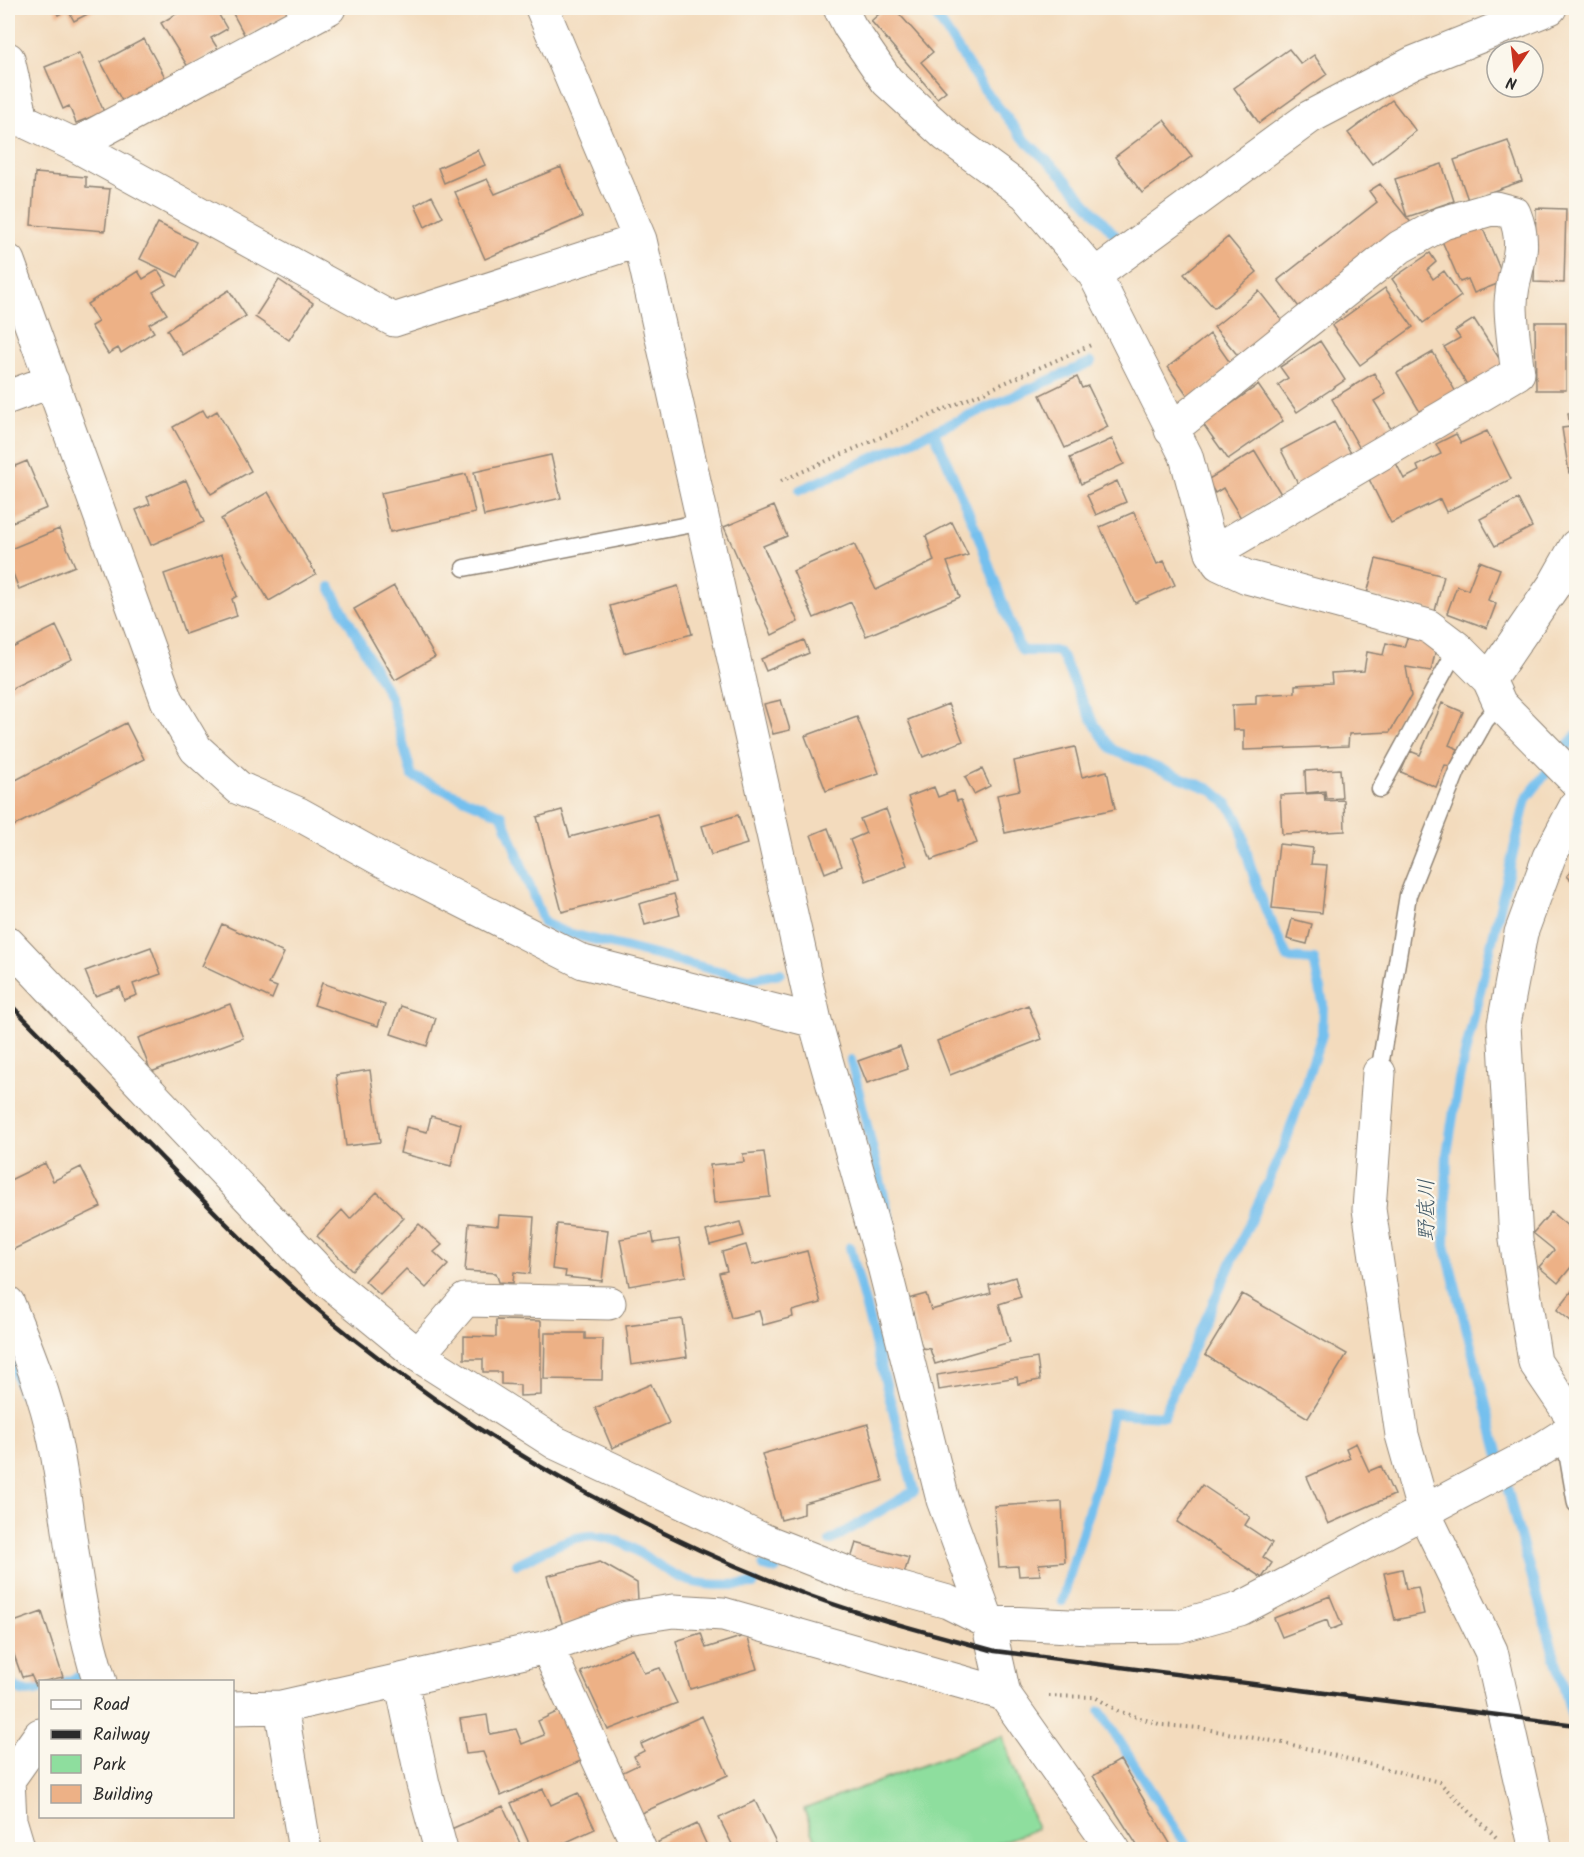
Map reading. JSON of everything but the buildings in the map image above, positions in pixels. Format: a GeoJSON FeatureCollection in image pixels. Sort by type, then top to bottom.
{"type":"FeatureCollection","features":[{"type":"Feature","properties":{"kind":"street"},"geometry":{"type":"LineString","coordinates":[[75,146],[329,8]]}},
{"type":"Feature","properties":{"kind":"street"},"geometry":{"type":"LineString","coordinates":[[542,8],[640,240],[815,1021],[884,1266],[943,1500],[988,1622],[1004,1694],[1114,1850]]}},
{"type":"Feature","properties":{"kind":"street"},"geometry":{"type":"LineString","coordinates":[[8,944],[328,1281],[418,1355],[556,1443],[763,1540],[855,1576],[948,1602],[988,1622],[1090,1627],[1179,1626],[1240,1609],[1458,1496],[1567,1436],[1535,1362],[1516,1240],[1504,1024],[1521,933],[1576,788],[1457,648],[1428,626],[1247,577],[1219,564],[1212,553],[1186,456],[1095,275],[1026,194],[947,136],[887,81],[850,27],[840,8]]}},
{"type":"Feature","properties":{"kind":"street"},"geometry":{"type":"LineString","coordinates":[[1095,275],[1310,117],[1413,63],[1550,8]]}},
{"type":"Feature","properties":{"kind":"street"},"geometry":{"type":"LineString","coordinates":[[8,59],[15,127],[75,146],[394,320],[640,240]]}},
{"type":"Feature","properties":{"kind":"street"},"geometry":{"type":"LineString","coordinates":[[1171,430],[1400,247],[1453,220],[1495,208],[1514,213],[1522,233],[1520,264],[1511,302],[1518,373],[1212,553]]}},
{"type":"Feature","properties":{"kind":"street"},"geometry":{"type":"LineString","coordinates":[[8,261],[167,700],[196,749],[239,788],[299,814],[384,861],[583,962],[815,1021]]}},
{"type":"Feature","properties":{"kind":"street"},"geometry":{"type":"LineString","coordinates":[[8,397],[52,381]]}},
{"type":"Feature","properties":{"kind":"street"},"geometry":{"type":"LineString","coordinates":[[1501,700],[1554,585],[1576,546]]}},
{"type":"Feature","properties":{"kind":"street"},"geometry":{"type":"LineString","coordinates":[[1379,1073],[1369,1209],[1401,1435],[1424,1513],[1491,1651],[1536,1850]]}},
{"type":"Feature","properties":{"kind":"street"},"geometry":{"type":"LineString","coordinates":[[418,1355],[465,1300],[609,1303]]}},
{"type":"Feature","properties":{"kind":"street"},"geometry":{"type":"LineString","coordinates":[[8,1303],[32,1366],[55,1440],[88,1647],[99,1680]]}},
{"type":"Feature","properties":{"kind":"street"},"geometry":{"type":"LineString","coordinates":[[234,1708],[281,1707],[548,1647],[627,1618],[673,1611],[723,1614],[1004,1694]]}},
{"type":"Feature","properties":{"kind":"street"},"geometry":{"type":"LineString","coordinates":[[548,1647],[640,1850]]}},
{"type":"Feature","properties":{"kind":"street"},"geometry":{"type":"LineString","coordinates":[[401,1680],[423,1784],[441,1850]]}},
{"type":"Feature","properties":{"kind":"street"},"geometry":{"type":"LineString","coordinates":[[281,1707],[305,1850]]}},
{"type":"Feature","properties":{"kind":"street"},"geometry":{"type":"LineString","coordinates":[[19,1850],[10,1820],[8,1780],[14,1758],[39,1737]]}},
{"type":"Feature","properties":{"kind":"lane"},"geometry":{"type":"LineString","coordinates":[[464,568],[703,522]]}},
{"type":"Feature","properties":{"kind":"lane"},"geometry":{"type":"LineString","coordinates":[[1380,789],[1457,648]]}},
{"type":"Feature","properties":{"kind":"lane"},"geometry":{"type":"LineString","coordinates":[[1379,1073],[1408,895],[1457,771],[1485,721],[1501,700]]}},
{"type":"Feature","properties":{"kind":"lane"},"geometry":{"type":"LineString","coordinates":[[1567,1436],[1576,1504]]}},
{"type":"Feature","properties":{"kind":"path"},"geometry":{"type":"LineString","coordinates":[[781,481],[1094,342]]}},
{"type":"Feature","properties":{"kind":"path"},"geometry":{"type":"LineString","coordinates":[[1004,1694],[1095,1697],[1118,1711],[1162,1725],[1199,1728],[1288,1744],[1439,1782],[1503,1844]]}},
{"type":"Feature","properties":{"kind":"green space"},"geometry":{"type":"Polygon","coordinates":[[[1002,1736],[1037,1829],[982,1849],[819,1849],[804,1809],[1002,1736]]]}},
{"type":"Feature","properties":{"kind":"waterway"},"geometry":{"type":"LineString","coordinates":[[931,8],[984,89],[1024,139],[1062,175],[1115,235]]}},
{"type":"Feature","properties":{"kind":"waterway"},"geometry":{"type":"LineString","coordinates":[[800,490],[1091,362]]}},
{"type":"Feature","properties":{"kind":"waterway"},"geometry":{"type":"LineString","coordinates":[[934,432],[976,530],[1018,644],[1023,651],[1057,651],[1062,656],[1091,717],[1113,750],[1212,790],[1224,800],[1241,827],[1256,882],[1288,958],[1314,960],[1323,1003],[1322,1035],[1285,1144],[1164,1416],[1112,1413],[1101,1469],[1062,1601]]}},
{"type":"Feature","properties":{"kind":"waterway"},"geometry":{"type":"LineString","coordinates":[[330,587],[390,697],[412,776],[502,815],[544,923],[564,932],[750,979],[780,973]]}},
{"type":"Feature","properties":{"kind":"waterway","name":"野底川"},"geometry":{"type":"LineString","coordinates":[[1576,735],[1526,799],[1459,1079],[1447,1154],[1445,1245],[1516,1522],[1576,1730]]}},
{"type":"Feature","properties":{"kind":"waterway"},"geometry":{"type":"LineString","coordinates":[[851,1060],[891,1225]]}},
{"type":"Feature","properties":{"kind":"waterway"},"geometry":{"type":"LineString","coordinates":[[830,1541],[914,1491],[850,1247]]}},
{"type":"Feature","properties":{"kind":"waterway"},"geometry":{"type":"LineString","coordinates":[[8,1349],[22,1393],[27,1395]]}},
{"type":"Feature","properties":{"kind":"waterway"},"geometry":{"type":"LineString","coordinates":[[517,1564],[572,1539],[590,1536],[603,1537],[627,1545],[669,1572],[689,1581],[717,1585],[754,1584]]}},
{"type":"Feature","properties":{"kind":"waterway"},"geometry":{"type":"LineString","coordinates":[[763,1566],[776,1569]]}},
{"type":"Feature","properties":{"kind":"waterway"},"geometry":{"type":"LineString","coordinates":[[71,1680],[80,1676]]}},
{"type":"Feature","properties":{"kind":"waterway"},"geometry":{"type":"LineString","coordinates":[[8,1679],[14,1687],[22,1691],[39,1690]]}},
{"type":"Feature","properties":{"kind":"waterway"},"geometry":{"type":"LineString","coordinates":[[1100,1711],[1189,1850]]}},
{"type":"Feature","properties":{"kind":"railway"},"geometry":{"type":"LineString","coordinates":[[8,1002],[203,1201],[327,1318],[406,1379],[515,1451],[572,1485],[689,1545],[749,1572],[833,1604],[995,1651],[1576,1725]]}}]}
